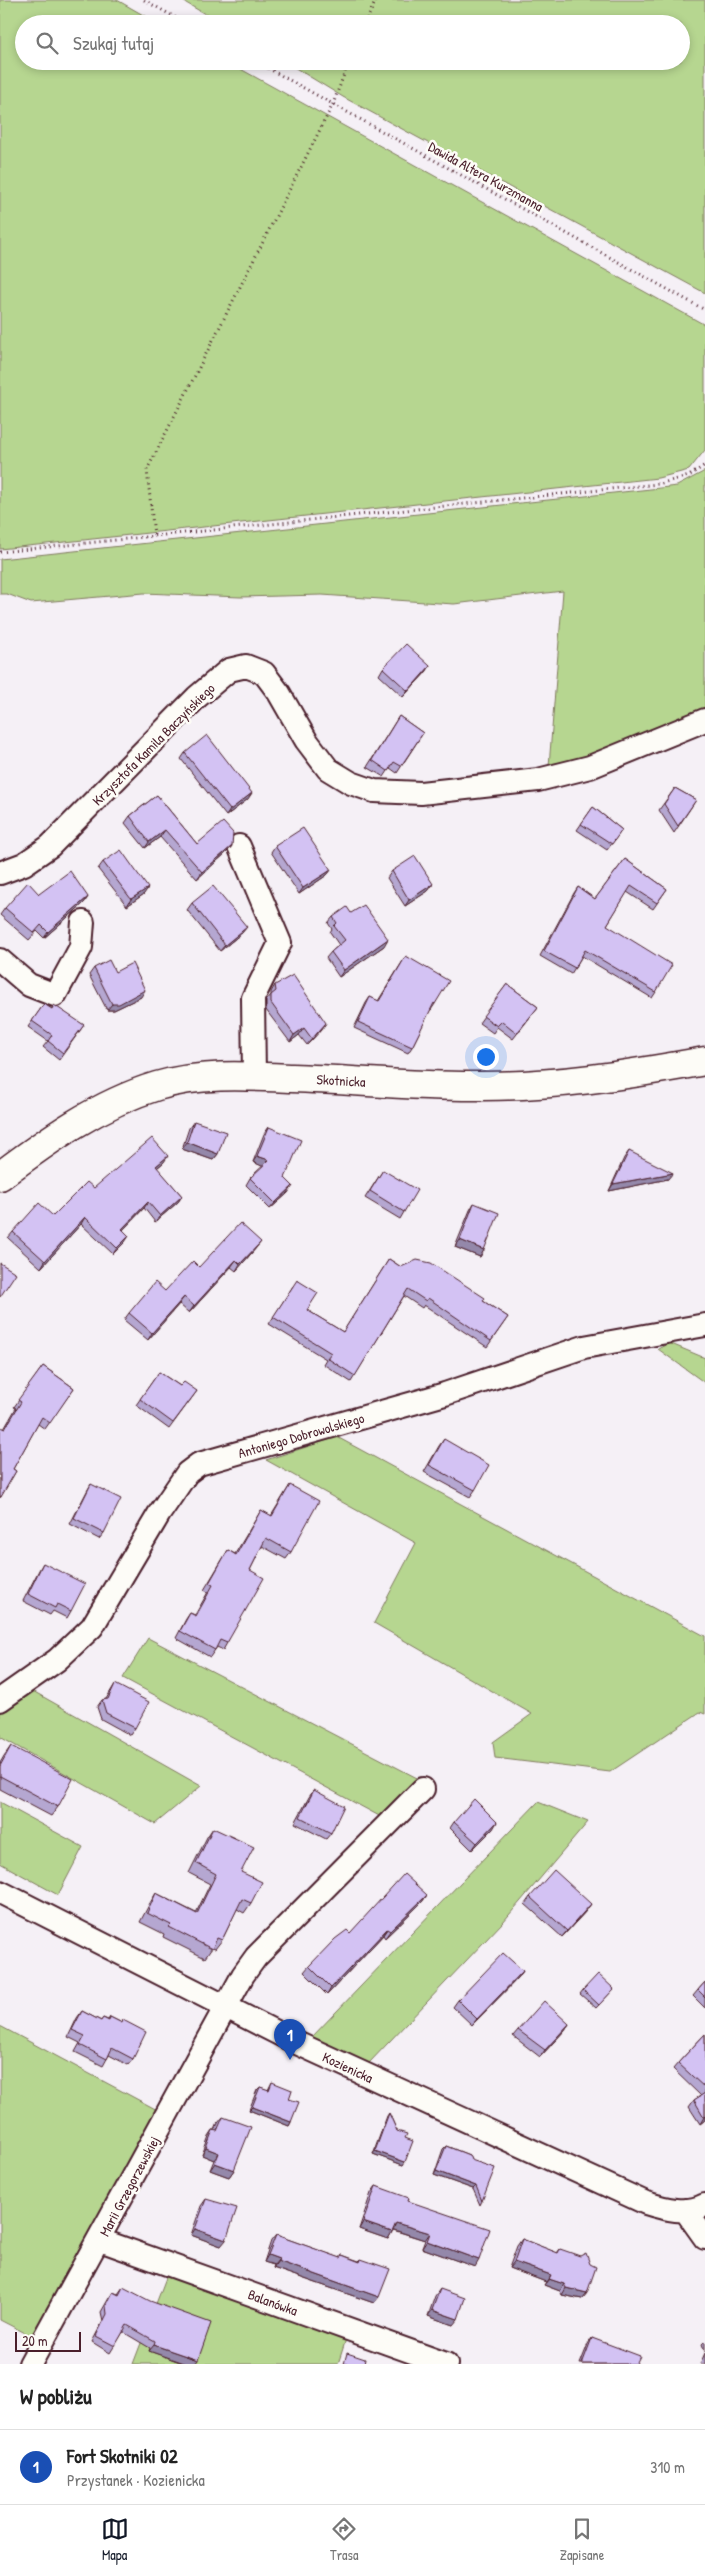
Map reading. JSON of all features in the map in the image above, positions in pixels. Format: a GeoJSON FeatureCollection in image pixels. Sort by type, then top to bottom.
{"type":"FeatureCollection","features":[{"type":"Feature","properties":{"kind":"main road","name":"Skotnicka"},"geometry":{"type":"LineString","coordinates":[[0,1176],[77,1121],[157,1086],[199,1078],[254,1076],[472,1086],[545,1085],[618,1076],[705,1060]]}},
{"type":"Feature","properties":{"kind":"street","name":"Krzysztofa Kamila Baczyńskiego"},"geometry":{"type":"LineString","coordinates":[[0,873],[24,864],[50,846],[197,697],[229,670],[246,666],[264,672],[279,693],[306,740],[328,768],[351,783],[374,791],[422,793],[538,780],[590,767],[705,720]]}},
{"type":"Feature","properties":{"kind":"street"},"geometry":{"type":"LineString","coordinates":[[239,846],[280,943],[253,998],[254,1076]]}},
{"type":"Feature","properties":{"kind":"street"},"geometry":{"type":"LineString","coordinates":[[0,960],[29,985],[55,996],[81,947],[83,922]]}},
{"type":"Feature","properties":{"kind":"street","name":"Antoniego Dobrowolskiego"},"geometry":{"type":"LineString","coordinates":[[0,1700],[57,1660],[92,1627],[159,1514],[186,1473],[199,1464],[445,1394],[584,1348],[705,1325]]}},
{"type":"Feature","properties":{"kind":"street","name":"Marii Grzegorzewskiej"},"geometry":{"type":"LineString","coordinates":[[30,2364],[100,2240],[243,1974],[256,1957],[423,1789]]}},
{"type":"Feature","properties":{"kind":"street","name":"Kozienicka"},"geometry":{"type":"LineString","coordinates":[[0,1892],[299,2044],[646,2203],[667,2210],[695,2207]]}},
{"type":"Feature","properties":{"kind":"street"},"geometry":{"type":"LineString","coordinates":[[695,2207],[705,2238]]}},
{"type":"Feature","properties":{"kind":"street","name":"Balanówka"},"geometry":{"type":"LineString","coordinates":[[100,2240],[446,2364]]}},
{"type":"Feature","properties":{"kind":"path"},"geometry":{"type":"LineString","coordinates":[[144,0],[171,15]]}},
{"type":"Feature","properties":{"kind":"path"},"geometry":{"type":"LineString","coordinates":[[369,15],[376,0]]}},
{"type":"Feature","properties":{"kind":"path","name":"Dawida Altera Kurzmanna"},"geometry":{"type":"LineString","coordinates":[[271,70],[705,310]]}},
{"type":"Feature","properties":{"kind":"path"},"geometry":{"type":"LineString","coordinates":[[154,535],[147,470],[333,104],[346,70]]}},
{"type":"Feature","properties":{"kind":"path"},"geometry":{"type":"LineString","coordinates":[[0,552],[51,549],[154,535],[658,484],[689,476],[705,465]]}},
{"type":"Feature","properties":{"kind":"green space"},"geometry":{"type":"Polygon","coordinates":[[[0,0],[117,0],[143,15],[15,15],[15,70],[242,70],[705,325],[705,450],[689,470],[658,478],[0,549],[0,0]]]}},
{"type":"Feature","properties":{"kind":"green space"},"geometry":{"type":"Polygon","coordinates":[[[181,0],[705,0],[705,293],[343,97],[299,70],[690,70],[690,15],[207,15],[181,0]]]}},
{"type":"Feature","properties":{"kind":"green space"},"geometry":{"type":"Polygon","coordinates":[[[705,471],[705,714],[609,750],[549,766],[563,591],[454,604],[322,595],[240,597],[144,593],[31,603],[7,594],[0,594],[0,559],[677,486],[705,471]]]}},
{"type":"Feature","properties":{"kind":"green space"},"geometry":{"type":"Polygon","coordinates":[[[669,1343],[705,1358],[705,1383],[658,1349],[669,1343]]]}},
{"type":"Feature","properties":{"kind":"green space"},"geometry":{"type":"Polygon","coordinates":[[[337,1437],[705,1636],[705,1714],[700,1712],[610,1772],[495,1758],[493,1742],[532,1714],[374,1623],[416,1543],[266,1460],[337,1437]]]}},
{"type":"Feature","properties":{"kind":"green space"},"geometry":{"type":"Polygon","coordinates":[[[148,1638],[419,1779],[383,1818],[123,1678],[148,1638]]]}},
{"type":"Feature","properties":{"kind":"green space"},"geometry":{"type":"Polygon","coordinates":[[[31,1690],[201,1786],[155,1824],[0,1737],[0,1712],[31,1690]]]}},
{"type":"Feature","properties":{"kind":"green space"},"geometry":{"type":"Polygon","coordinates":[[[0,1802],[83,1847],[58,1895],[0,1863],[0,1802]]]}},
{"type":"Feature","properties":{"kind":"green space"},"geometry":{"type":"Polygon","coordinates":[[[538,1802],[588,1822],[503,1922],[369,2063],[311,2038],[538,1802]]]}},
{"type":"Feature","properties":{"kind":"green space"},"geometry":{"type":"Polygon","coordinates":[[[0,2026],[161,2112],[33,2337],[0,2320],[0,2026]]]}},
{"type":"Feature","properties":{"kind":"green space"},"geometry":{"type":"Polygon","coordinates":[[[167,2275],[346,2339],[338,2364],[133,2364],[167,2275]]]}},
{"type":"Feature","properties":{"kind":"building"},"geometry":{"type":"Polygon","coordinates":[[[406,644],[430,666],[408,691],[383,668],[406,644]]]}},
{"type":"Feature","properties":{"kind":"building"},"geometry":{"type":"Polygon","coordinates":[[[399,716],[423,733],[401,766],[394,762],[388,771],[372,760],[399,716]]]}},
{"type":"Feature","properties":{"kind":"building"},"geometry":{"type":"Polygon","coordinates":[[[207,735],[252,793],[230,810],[185,753],[207,735]]]}},
{"type":"Feature","properties":{"kind":"building"},"geometry":{"type":"Polygon","coordinates":[[[675,788],[696,800],[678,826],[664,804],[675,788]]]}},
{"type":"Feature","properties":{"kind":"building"},"geometry":{"type":"Polygon","coordinates":[[[157,795],[197,844],[223,822],[233,833],[232,846],[202,872],[165,830],[149,842],[130,816],[157,795]]]}},
{"type":"Feature","properties":{"kind":"building"},"geometry":{"type":"Polygon","coordinates":[[[593,807],[622,830],[612,844],[581,824],[593,807]]]}},
{"type":"Feature","properties":{"kind":"building"},"geometry":{"type":"Polygon","coordinates":[[[303,828],[331,870],[303,888],[275,846],[303,828]]]}},
{"type":"Feature","properties":{"kind":"building"},"geometry":{"type":"Polygon","coordinates":[[[121,850],[148,888],[131,899],[103,862],[121,850]]]}},
{"type":"Feature","properties":{"kind":"building"},"geometry":{"type":"Polygon","coordinates":[[[415,856],[433,884],[409,900],[392,871],[415,856]]]}},
{"type":"Feature","properties":{"kind":"building"},"geometry":{"type":"Polygon","coordinates":[[[625,859],[667,889],[657,903],[631,886],[607,925],[672,965],[656,992],[585,950],[575,968],[544,951],[578,887],[595,899],[625,859]]]}},
{"type":"Feature","properties":{"kind":"building"},"geometry":{"type":"Polygon","coordinates":[[[70,871],[88,897],[48,932],[41,925],[34,933],[5,908],[28,882],[39,894],[70,871]]]}},
{"type":"Feature","properties":{"kind":"building"},"geometry":{"type":"Polygon","coordinates":[[[213,886],[247,927],[225,945],[192,903],[213,886]]]}},
{"type":"Feature","properties":{"kind":"building"},"geometry":{"type":"Polygon","coordinates":[[[364,905],[388,939],[344,970],[331,952],[345,940],[334,926],[337,923],[333,917],[347,907],[351,913],[364,905]]]}},
{"type":"Feature","properties":{"kind":"building"},"geometry":{"type":"Polygon","coordinates":[[[406,956],[449,981],[434,1003],[412,1047],[358,1022],[370,997],[379,1001],[406,956]]]}},
{"type":"Feature","properties":{"kind":"building"},"geometry":{"type":"Polygon","coordinates":[[[109,960],[115,972],[132,963],[145,990],[119,1004],[112,1004],[94,968],[109,960]]]}},
{"type":"Feature","properties":{"kind":"building"},"geometry":{"type":"Polygon","coordinates":[[[293,975],[326,1023],[312,1039],[304,1028],[294,1035],[271,1003],[271,995],[276,991],[275,985],[293,975]]]}},
{"type":"Feature","properties":{"kind":"building"},"geometry":{"type":"Polygon","coordinates":[[[507,984],[538,1007],[517,1033],[502,1021],[497,1026],[483,1016],[507,984]]]}},
{"type":"Feature","properties":{"kind":"building"},"geometry":{"type":"Polygon","coordinates":[[[44,1004],[52,1009],[54,1005],[84,1025],[63,1053],[48,1041],[52,1035],[32,1021],[44,1004]]]}},
{"type":"Feature","properties":{"kind":"building"},"geometry":{"type":"Polygon","coordinates":[[[194,1121],[226,1132],[218,1154],[187,1142],[194,1121]]]}},
{"type":"Feature","properties":{"kind":"building"},"geometry":{"type":"Polygon","coordinates":[[[269,1127],[301,1140],[285,1178],[293,1186],[275,1203],[250,1178],[269,1160],[257,1156],[269,1127]]]}},
{"type":"Feature","properties":{"kind":"building"},"geometry":{"type":"Polygon","coordinates":[[[152,1138],[168,1156],[156,1166],[182,1196],[160,1216],[148,1202],[122,1229],[129,1236],[117,1248],[85,1217],[45,1261],[13,1232],[39,1203],[53,1216],[87,1182],[94,1188],[152,1138]]]}},
{"type":"Feature","properties":{"kind":"building"},"geometry":{"type":"Polygon","coordinates":[[[629,1151],[673,1173],[613,1184],[629,1151]]]}},
{"type":"Feature","properties":{"kind":"building"},"geometry":{"type":"Polygon","coordinates":[[[383,1170],[417,1190],[404,1212],[370,1191],[383,1170]]]}},
{"type":"Feature","properties":{"kind":"building"},"geometry":{"type":"Polygon","coordinates":[[[474,1203],[499,1213],[484,1250],[460,1240],[474,1203]]]}},
{"type":"Feature","properties":{"kind":"building"},"geometry":{"type":"Polygon","coordinates":[[[240,1223],[261,1242],[240,1264],[236,1260],[194,1306],[184,1297],[152,1333],[129,1313],[155,1282],[165,1291],[193,1261],[199,1267],[240,1223]]]}},
{"type":"Feature","properties":{"kind":"building"},"geometry":{"type":"Polygon","coordinates":[[[389,1259],[401,1267],[417,1260],[431,1263],[485,1298],[483,1301],[508,1317],[491,1341],[428,1298],[426,1301],[408,1289],[355,1376],[327,1358],[331,1353],[273,1317],[297,1280],[318,1293],[307,1310],[343,1332],[389,1259]]]}},
{"type":"Feature","properties":{"kind":"building"},"geometry":{"type":"Polygon","coordinates":[[[0,1263],[16,1273],[0,1297],[0,1263]]]}},
{"type":"Feature","properties":{"kind":"building"},"geometry":{"type":"Polygon","coordinates":[[[43,1366],[74,1388],[50,1423],[42,1417],[13,1469],[16,1471],[1,1497],[0,1427],[5,1429],[21,1402],[18,1400],[43,1366]]]}},
{"type":"Feature","properties":{"kind":"building"},"geometry":{"type":"Polygon","coordinates":[[[159,1372],[180,1386],[184,1382],[197,1391],[173,1423],[140,1399],[159,1372]]]}},
{"type":"Feature","properties":{"kind":"building"},"geometry":{"type":"Polygon","coordinates":[[[444,1439],[489,1465],[475,1490],[429,1465],[444,1439]]]}},
{"type":"Feature","properties":{"kind":"building"},"geometry":{"type":"Polygon","coordinates":[[[91,1484],[121,1499],[104,1533],[74,1518],[91,1484]]]}},
{"type":"Feature","properties":{"kind":"building"},"geometry":{"type":"Polygon","coordinates":[[[290,1485],[319,1501],[291,1552],[266,1538],[250,1570],[264,1578],[227,1643],[220,1640],[215,1650],[180,1631],[190,1613],[196,1616],[213,1585],[209,1583],[228,1550],[236,1555],[261,1510],[272,1516],[290,1485]]]}},
{"type":"Feature","properties":{"kind":"building"},"geometry":{"type":"Polygon","coordinates":[[[43,1563],[85,1584],[71,1611],[57,1604],[55,1608],[28,1594],[43,1563]]]}},
{"type":"Feature","properties":{"kind":"building"},"geometry":{"type":"Polygon","coordinates":[[[115,1684],[149,1702],[135,1728],[106,1713],[102,1700],[108,1699],[115,1684]]]}},
{"type":"Feature","properties":{"kind":"building"},"geometry":{"type":"Polygon","coordinates":[[[11,1746],[73,1779],[58,1807],[0,1776],[0,1766],[11,1746]]]}},
{"type":"Feature","properties":{"kind":"building"},"geometry":{"type":"Polygon","coordinates":[[[314,1790],[344,1806],[331,1833],[300,1817],[314,1790]]]}},
{"type":"Feature","properties":{"kind":"building"},"geometry":{"type":"Polygon","coordinates":[[[474,1799],[497,1822],[477,1843],[454,1822],[474,1799]]]}},
{"type":"Feature","properties":{"kind":"building"},"geometry":{"type":"Polygon","coordinates":[[[213,1828],[254,1847],[241,1872],[262,1882],[251,1903],[242,1899],[222,1940],[217,1938],[212,1949],[169,1927],[171,1925],[147,1913],[156,1893],[197,1914],[216,1874],[196,1863],[213,1828]]]}},
{"type":"Feature","properties":{"kind":"building"},"geometry":{"type":"Polygon","coordinates":[[[554,1870],[591,1904],[567,1931],[530,1897],[554,1870]]]}},
{"type":"Feature","properties":{"kind":"building"},"geometry":{"type":"Polygon","coordinates":[[[404,1874],[427,1895],[390,1931],[387,1929],[331,1988],[309,1966],[335,1939],[347,1930],[350,1933],[404,1874]]]}},
{"type":"Feature","properties":{"kind":"building"},"geometry":{"type":"Polygon","coordinates":[[[503,1953],[523,1971],[477,2019],[458,2000],[503,1953]]]}},
{"type":"Feature","properties":{"kind":"building"},"geometry":{"type":"Polygon","coordinates":[[[598,1974],[614,1989],[599,2005],[583,1990],[598,1974]]]}},
{"type":"Feature","properties":{"kind":"building"},"geometry":{"type":"Polygon","coordinates":[[[705,1982],[705,1997],[698,1990],[705,1982]]]}},
{"type":"Feature","properties":{"kind":"building"},"geometry":{"type":"Polygon","coordinates":[[[544,2001],[569,2024],[545,2050],[518,2030],[544,2001]]]}},
{"type":"Feature","properties":{"kind":"building"},"geometry":{"type":"Polygon","coordinates":[[[82,2011],[101,2021],[103,2018],[109,2021],[110,2017],[122,2023],[123,2020],[146,2032],[133,2059],[112,2048],[107,2059],[80,2045],[85,2036],[72,2030],[82,2011]]]}},
{"type":"Feature","properties":{"kind":"building"},"geometry":{"type":"Polygon","coordinates":[[[705,2034],[705,2088],[678,2063],[705,2034]]]}},
{"type":"Feature","properties":{"kind":"building"},"geometry":{"type":"Polygon","coordinates":[[[272,2082],[292,2090],[289,2099],[299,2102],[291,2122],[252,2107],[260,2087],[269,2090],[272,2082]]]}},
{"type":"Feature","properties":{"kind":"building"},"geometry":{"type":"Polygon","coordinates":[[[705,2093],[705,2116],[704,2117],[694,2100],[705,2093]]]}},
{"type":"Feature","properties":{"kind":"building"},"geometry":{"type":"Polygon","coordinates":[[[389,2113],[397,2131],[407,2134],[405,2138],[413,2141],[405,2162],[375,2151],[389,2113]]]}},
{"type":"Feature","properties":{"kind":"building"},"geometry":{"type":"Polygon","coordinates":[[[223,2117],[251,2127],[234,2170],[215,2163],[219,2153],[206,2148],[213,2130],[217,2131],[223,2117]]]}},
{"type":"Feature","properties":{"kind":"building"},"geometry":{"type":"Polygon","coordinates":[[[446,2146],[469,2155],[471,2160],[495,2168],[482,2201],[476,2186],[436,2171],[446,2146]]]}},
{"type":"Feature","properties":{"kind":"building"},"geometry":{"type":"Polygon","coordinates":[[[376,2186],[409,2198],[408,2201],[490,2229],[479,2260],[427,2241],[430,2233],[396,2223],[392,2232],[363,2222],[376,2186]]]}},
{"type":"Feature","properties":{"kind":"building"},"geometry":{"type":"Polygon","coordinates":[[[206,2199],[237,2208],[226,2240],[195,2229],[206,2199]]]}},
{"type":"Feature","properties":{"kind":"building"},"geometry":{"type":"Polygon","coordinates":[[[276,2235],[341,2258],[342,2255],[360,2262],[361,2259],[390,2269],[379,2297],[278,2261],[279,2259],[268,2255],[276,2235]]]}},
{"type":"Feature","properties":{"kind":"building"},"geometry":{"type":"Polygon","coordinates":[[[522,2239],[558,2253],[560,2249],[580,2256],[586,2253],[590,2264],[596,2267],[587,2293],[566,2288],[564,2284],[549,2279],[551,2275],[514,2262],[522,2239]]]}},
{"type":"Feature","properties":{"kind":"building"},"geometry":{"type":"Polygon","coordinates":[[[123,2287],[150,2301],[211,2323],[198,2360],[154,2345],[155,2341],[127,2325],[115,2346],[96,2336],[107,2314],[106,2306],[113,2292],[119,2295],[123,2287]]]}},
{"type":"Feature","properties":{"kind":"building"},"geometry":{"type":"Polygon","coordinates":[[[440,2289],[465,2298],[458,2319],[432,2310],[440,2289]]]}},
{"type":"Feature","properties":{"kind":"building"},"geometry":{"type":"Polygon","coordinates":[[[592,2338],[640,2356],[636,2364],[582,2364],[592,2338]]]}},
{"type":"Feature","properties":{"kind":"building"},"geometry":{"type":"Polygon","coordinates":[[[347,2353],[365,2359],[364,2364],[344,2364],[347,2353]]]}},
{"type":"Feature","properties":{"kind":"place","name":"Fort Skotniki 02"},"geometry":{"type":"Point","coordinates":[290,2060]}}]}
